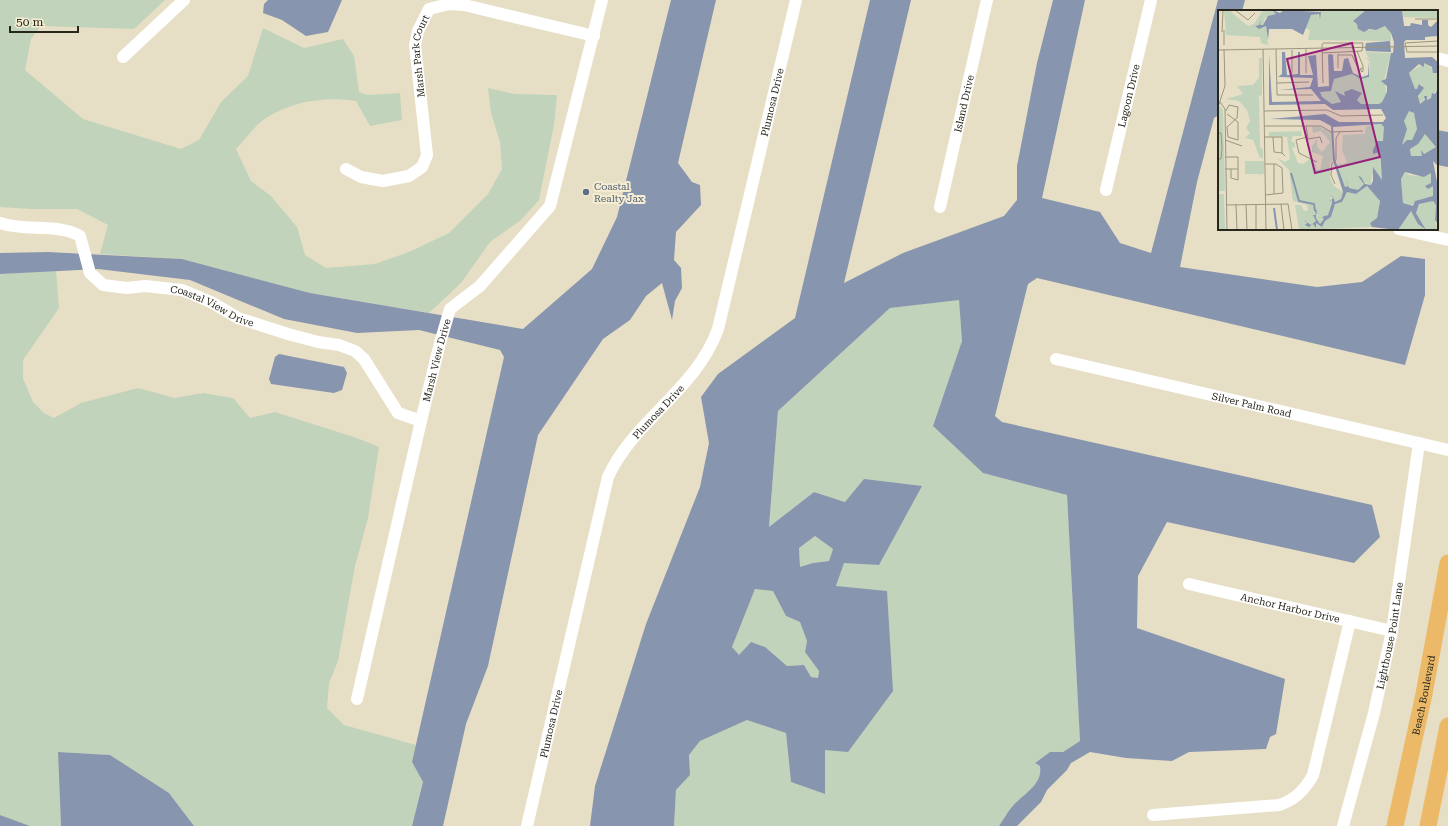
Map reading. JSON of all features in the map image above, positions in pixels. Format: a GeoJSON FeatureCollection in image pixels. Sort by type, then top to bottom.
{"type":"FeatureCollection","features":[{"type":"Feature","properties":{"kind":"highway","name":"Beach Boulevard"},"geometry":{"type":"LineString","coordinates":[[1395,826],[1422,702],[1448,563]]}},
{"type":"Feature","properties":{"kind":"highway"},"geometry":{"type":"LineString","coordinates":[[1428,826],[1448,726]]}},
{"type":"Feature","properties":{"kind":"street"},"geometry":{"type":"LineString","coordinates":[[123,57],[184,0]]}},
{"type":"Feature","properties":{"kind":"street","name":"Marsh View Drive"},"geometry":{"type":"LineString","coordinates":[[356,699],[421,420],[450,309],[480,286],[550,206],[602,0]]}},
{"type":"Feature","properties":{"kind":"street","name":"Plumosa Drive"},"geometry":{"type":"LineString","coordinates":[[527,826],[602,495],[608,477],[621,453],[690,378],[713,343],[718,329],[796,0]]}},
{"type":"Feature","properties":{"kind":"street","name":"Island Drive"},"geometry":{"type":"LineString","coordinates":[[940,207],[987,0]]}},
{"type":"Feature","properties":{"kind":"street","name":"Lagoon Drive"},"geometry":{"type":"LineString","coordinates":[[1106,190],[1151,0]]}},
{"type":"Feature","properties":{"kind":"street","name":"Marsh Park Court"},"geometry":{"type":"LineString","coordinates":[[346,169],[361,178],[383,181],[410,176],[422,167],[427,155],[415,45],[418,31],[429,9],[465,2],[594,36]]}},
{"type":"Feature","properties":{"kind":"street"},"geometry":{"type":"LineString","coordinates":[[1438,58],[1448,61]]}},
{"type":"Feature","properties":{"kind":"street","name":"Coastal View Drive"},"geometry":{"type":"LineString","coordinates":[[0,223],[11,227],[73,232],[80,236],[90,273],[103,285],[127,288],[145,286],[182,290],[211,302],[238,318],[288,334],[318,342],[339,345],[355,351],[367,364],[398,413],[421,420]]}},
{"type":"Feature","properties":{"kind":"street"},"geometry":{"type":"LineString","coordinates":[[1403,230],[1448,240]]}},
{"type":"Feature","properties":{"kind":"street","name":"Silver Palm Road"},"geometry":{"type":"LineString","coordinates":[[1056,359],[1419,443],[1445,447]]}},
{"type":"Feature","properties":{"kind":"street","name":"Lighthouse Point Lane"},"geometry":{"type":"LineString","coordinates":[[1343,826],[1374,713],[1392,631],[1419,443]]}},
{"type":"Feature","properties":{"kind":"street","name":"Anchor Harbor Drive"},"geometry":{"type":"LineString","coordinates":[[1189,584],[1392,631]]}},
{"type":"Feature","properties":{"kind":"street"},"geometry":{"type":"LineString","coordinates":[[1154,815],[1279,805],[1289,802],[1305,788],[1313,775],[1350,621]]}},
{"type":"Feature","properties":{"kind":"green space"},"geometry":{"type":"Polygon","coordinates":[[[0,0],[165,0],[134,29],[41,26],[31,39],[25,70],[83,119],[181,149],[199,140],[221,102],[248,76],[263,28],[304,48],[343,39],[354,56],[359,92],[368,95],[400,93],[402,120],[370,126],[356,101],[333,99],[310,101],[287,107],[266,118],[254,128],[236,149],[251,181],[271,196],[297,227],[305,255],[326,268],[375,264],[409,252],[449,233],[488,194],[502,169],[500,142],[491,113],[488,88],[515,94],[557,95],[554,125],[539,200],[521,220],[490,242],[461,283],[429,313],[310,293],[182,259],[100,254],[108,225],[77,209],[0,207],[0,0]]]}},
{"type":"Feature","properties":{"kind":"green space"},"geometry":{"type":"Polygon","coordinates":[[[56,270],[59,308],[23,360],[23,378],[33,402],[44,413],[54,418],[81,403],[138,388],[175,398],[203,393],[233,398],[250,418],[275,412],[357,438],[379,447],[368,518],[355,566],[338,661],[329,683],[327,708],[344,725],[416,745],[412,762],[423,782],[412,826],[194,826],[169,793],[110,755],[58,752],[61,826],[30,826],[0,815],[0,274],[56,270]]]}},
{"type":"Feature","properties":{"kind":"green space"},"geometry":{"type":"Polygon","coordinates":[[[959,299],[962,341],[933,426],[983,473],[1067,495],[1080,741],[1063,752],[1050,752],[1035,763],[1040,766],[1040,773],[1035,785],[1011,808],[999,826],[674,826],[676,790],[690,775],[689,755],[700,741],[747,720],[786,733],[791,782],[825,794],[825,750],[836,586],[844,563],[846,502],[814,492],[769,527],[778,411],[890,308],[959,299]]]}},
{"type":"Feature","properties":{"kind":"green space"},"geometry":{"type":"Polygon","coordinates":[[[815,536],[833,549],[829,561],[813,563],[800,568],[799,548],[815,536]]]}},
{"type":"Feature","properties":{"kind":"green space"},"geometry":{"type":"Polygon","coordinates":[[[755,589],[773,591],[786,616],[800,622],[807,641],[805,652],[819,671],[818,678],[811,677],[804,665],[787,666],[764,647],[739,656],[732,647],[755,589]]]}},
{"type":"Feature","properties":{"kind":"water"},"geometry":{"type":"Polygon","coordinates":[[[268,0],[342,0],[328,32],[306,36],[282,20],[263,13],[264,4],[268,0]]]}},
{"type":"Feature","properties":{"kind":"water"},"geometry":{"type":"Polygon","coordinates":[[[671,0],[716,0],[678,163],[692,182],[700,185],[701,205],[676,232],[674,260],[681,268],[682,288],[675,301],[672,320],[662,283],[646,296],[630,320],[603,339],[538,435],[488,666],[466,724],[443,826],[412,826],[423,782],[412,762],[504,357],[500,350],[419,330],[357,333],[284,319],[190,280],[98,269],[0,274],[0,253],[48,252],[182,259],[310,293],[523,329],[592,269],[617,217],[671,0]]]}},
{"type":"Feature","properties":{"kind":"water"},"geometry":{"type":"Polygon","coordinates":[[[870,0],[911,0],[844,283],[903,253],[1004,216],[1017,200],[1017,166],[1037,63],[1053,0],[1085,0],[1042,198],[1100,212],[1120,243],[1151,253],[1218,0],[1245,0],[1242,10],[1218,10],[1218,116],[1214,118],[1197,182],[1180,267],[1317,287],[1362,282],[1401,256],[1425,259],[1425,295],[1405,365],[1037,278],[1028,284],[995,416],[1002,422],[1372,505],[1380,537],[1354,563],[1167,522],[1138,576],[1137,628],[1285,679],[1276,734],[1270,737],[1266,749],[1189,752],[1172,761],[1126,758],[1090,752],[1071,763],[1067,770],[1047,790],[1041,802],[1017,826],[999,826],[1011,808],[1031,789],[1038,779],[1040,766],[1035,763],[1050,752],[1063,752],[1080,741],[1067,495],[983,473],[933,426],[962,341],[959,300],[890,308],[778,411],[769,527],[814,492],[845,502],[864,479],[922,486],[879,565],[844,563],[836,586],[887,591],[893,691],[848,752],[825,750],[825,794],[791,782],[786,733],[747,720],[700,741],[689,755],[690,775],[676,790],[674,826],[590,826],[595,786],[646,624],[700,487],[709,443],[701,397],[718,374],[795,318],[870,0]],[[815,536],[799,548],[800,567],[813,563],[829,561],[833,549],[815,536]],[[755,589],[732,647],[739,655],[751,642],[765,647],[787,666],[804,665],[811,677],[818,678],[819,671],[805,652],[807,641],[800,622],[786,616],[773,591],[755,589]]]}},
{"type":"Feature","properties":{"kind":"water"},"geometry":{"type":"Polygon","coordinates":[[[1438,130],[1448,132],[1448,167],[1438,165],[1438,130]]]}},
{"type":"Feature","properties":{"kind":"water"},"geometry":{"type":"Polygon","coordinates":[[[279,354],[344,367],[347,373],[342,390],[334,393],[271,384],[269,379],[275,357],[279,354]]]}},
{"type":"Feature","properties":{"kind":"water"},"geometry":{"type":"Polygon","coordinates":[[[58,752],[110,755],[169,793],[194,826],[61,826],[58,752]]]}},
{"type":"Feature","properties":{"kind":"water"},"geometry":{"type":"Polygon","coordinates":[[[0,815],[30,826],[0,826],[0,815]]]}},
{"type":"Feature","properties":{"kind":"place","name":"Coastal Realty Jax"},"geometry":{"type":"Point","coordinates":[586,192]}}]}
